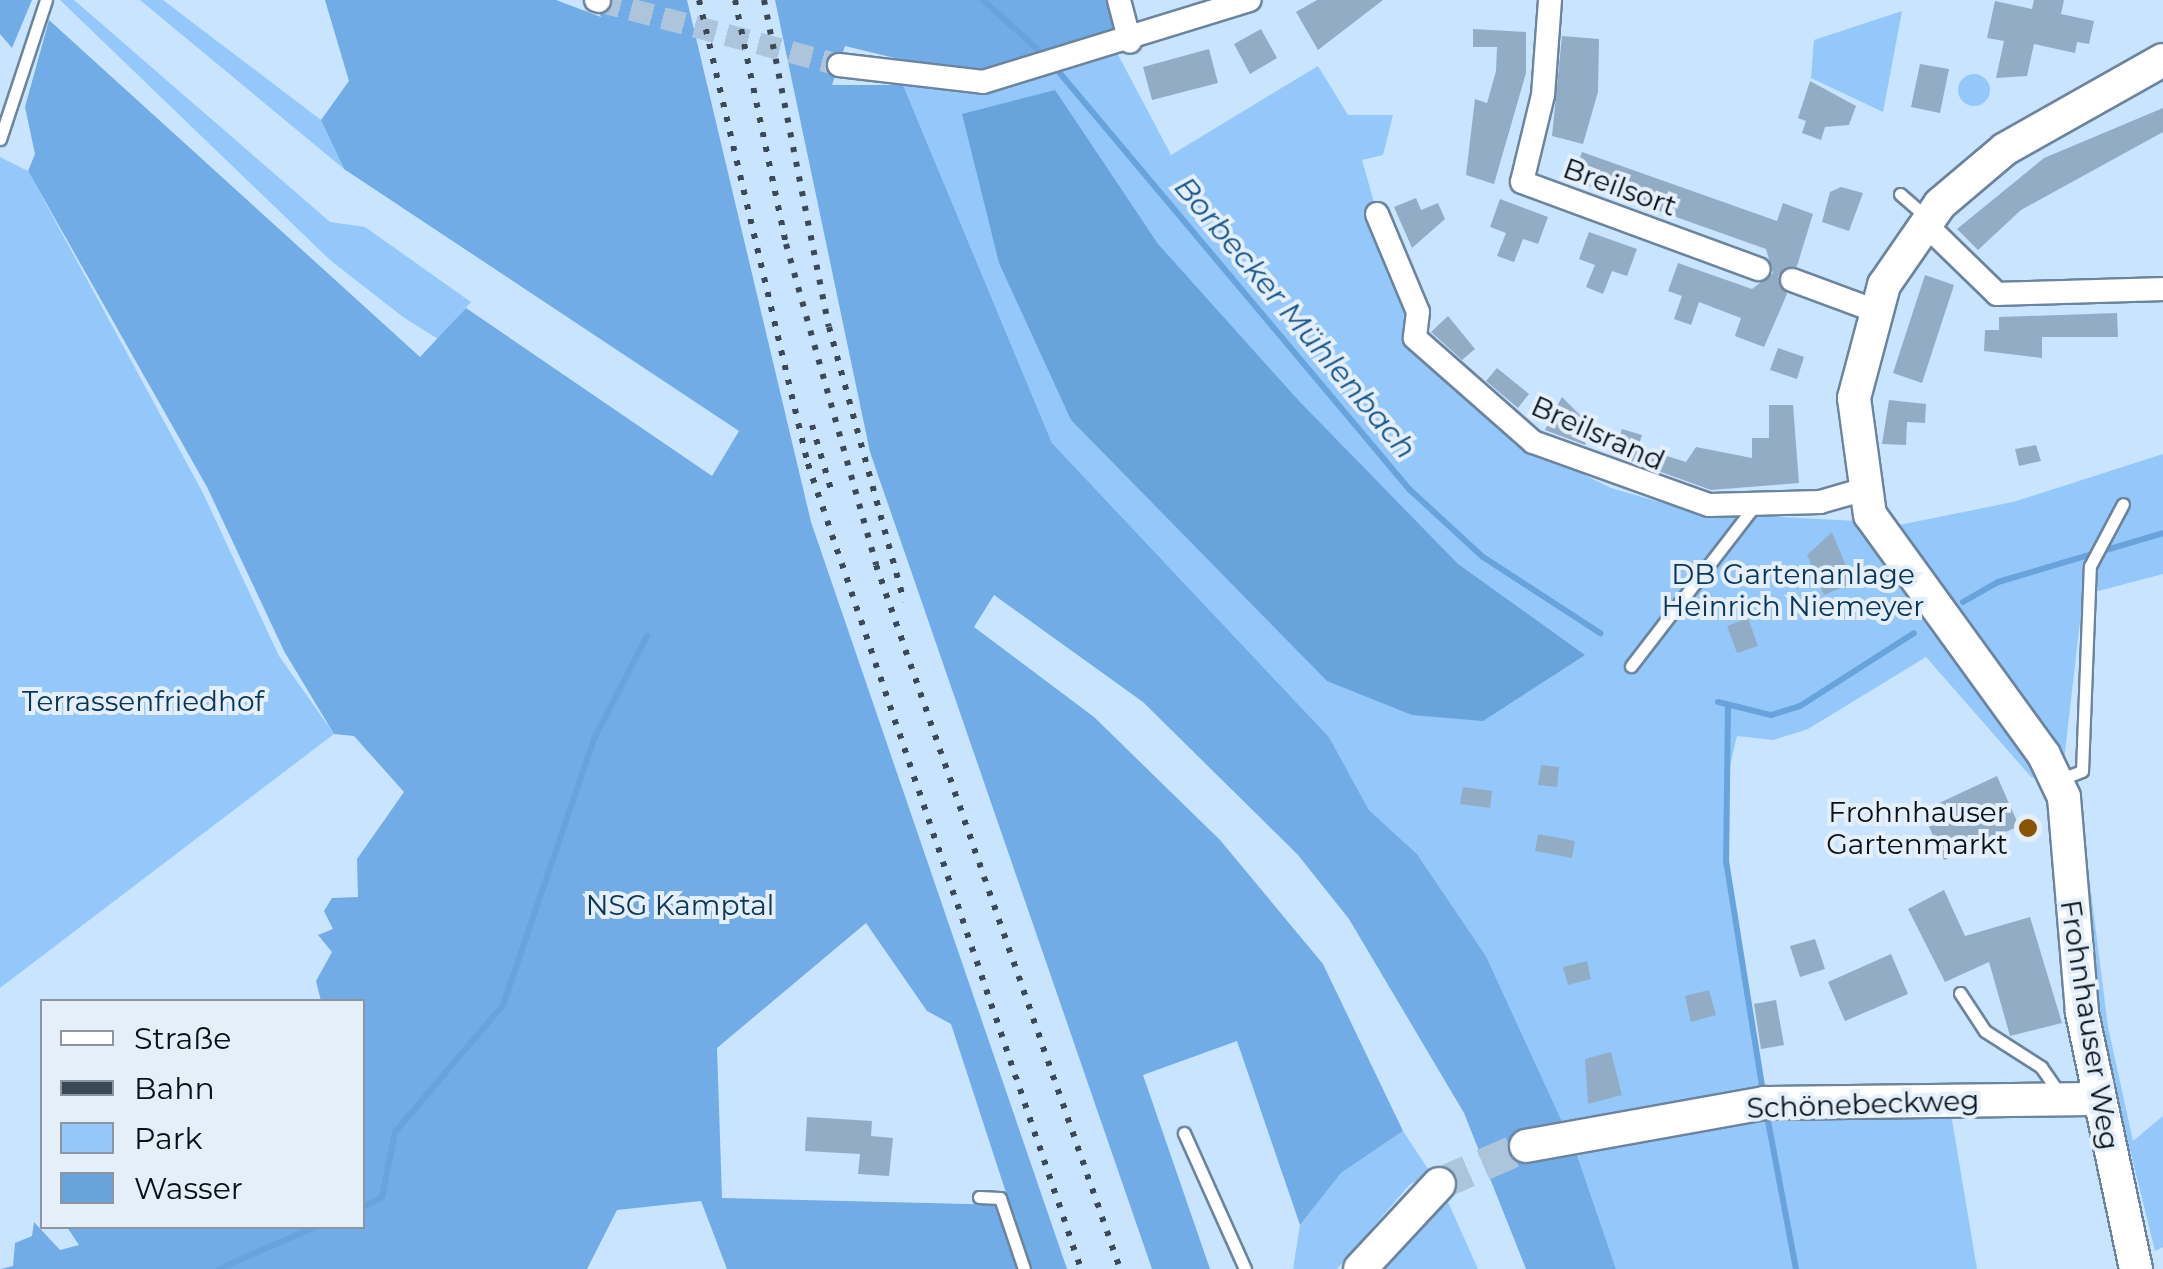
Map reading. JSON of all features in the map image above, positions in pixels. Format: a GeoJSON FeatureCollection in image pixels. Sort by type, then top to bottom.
{"type":"FeatureCollection","features":[{"type":"Feature","properties":{"kind":"main road"},"geometry":{"type":"LineString","coordinates":[[1862,490],[1854,398],[1873,310],[1926,220],[2005,149],[2163,60]]}},
{"type":"Feature","properties":{"kind":"main road","name":"Frohnhauser Weg"},"geometry":{"type":"LineString","coordinates":[[1862,490],[1894,558],[2057,780],[2097,1099],[2136,1269]]}},
{"type":"Feature","properties":{"kind":"main road","name":"Schönebeckweg"},"geometry":{"type":"LineString","coordinates":[[1526,1146],[1764,1103],[2097,1099]]}},
{"type":"Feature","properties":{"kind":"main road"},"geometry":{"type":"LineString","coordinates":[[1360,1269],[1439,1184]]}},
{"type":"Feature","properties":{"kind":"street"},"geometry":{"type":"LineString","coordinates":[[1119,0],[1130,42]]}},
{"type":"Feature","properties":{"kind":"street"},"geometry":{"type":"LineString","coordinates":[[840,65],[952,83],[1038,71],[1250,0]]}},
{"type":"Feature","properties":{"kind":"street","name":"Breilsort"},"geometry":{"type":"LineString","coordinates":[[1550,0],[1543,95],[1522,182],[1759,269]]}},
{"type":"Feature","properties":{"kind":"street","name":"Breilsrand"},"geometry":{"type":"LineString","coordinates":[[1377,214],[1418,312],[1415,338],[1506,426],[1662,494],[1754,506],[1862,490]]}},
{"type":"Feature","properties":{"kind":"street"},"geometry":{"type":"LineString","coordinates":[[1926,220],[1997,294],[2163,288]]}},
{"type":"Feature","properties":{"kind":"street"},"geometry":{"type":"LineString","coordinates":[[1792,280],[1873,310]]}},
{"type":"Feature","properties":{"kind":"lane"},"geometry":{"type":"LineString","coordinates":[[0,139],[46,0]]}},
{"type":"Feature","properties":{"kind":"lane"},"geometry":{"type":"LineString","coordinates":[[1900,194],[1926,220]]}},
{"type":"Feature","properties":{"kind":"lane"},"geometry":{"type":"LineString","coordinates":[[2057,780],[2082,771],[2090,566],[2096,538],[2122,504]]}},
{"type":"Feature","properties":{"kind":"lane"},"geometry":{"type":"LineString","coordinates":[[1631,666],[1754,506]]}},
{"type":"Feature","properties":{"kind":"lane"},"geometry":{"type":"LineString","coordinates":[[1960,993],[1985,1031],[2041,1067],[2064,1100]]}},
{"type":"Feature","properties":{"kind":"lane"},"geometry":{"type":"LineString","coordinates":[[1184,1133],[1245,1269]]}},
{"type":"Feature","properties":{"kind":"lane"},"geometry":{"type":"LineString","coordinates":[[979,1196],[1000,1198],[1024,1269]]}},
{"type":"Feature","properties":{"kind":"green space"},"geometry":{"type":"Polygon","coordinates":[[[0,0],[32,0],[12,48],[0,34],[0,0]]]}},
{"type":"Feature","properties":{"kind":"green space"},"geometry":{"type":"Polygon","coordinates":[[[60,0],[74,0],[330,222],[365,227],[471,302],[438,339],[403,317],[330,260],[60,0]]]}},
{"type":"Feature","properties":{"kind":"green space"},"geometry":{"type":"Polygon","coordinates":[[[140,0],[163,0],[321,120],[344,169],[140,0]]]}},
{"type":"Feature","properties":{"kind":"green space","name":"NSG Kamptal"},"geometry":{"type":"Polygon","coordinates":[[[325,0],[556,0],[601,17],[595,0],[687,0],[811,522],[1067,1269],[727,1269],[701,1201],[617,1210],[587,1269],[0,1269],[13,1266],[15,1243],[32,1236],[34,1222],[60,1250],[79,1245],[68,1229],[365,1229],[365,999],[320,999],[316,981],[332,952],[318,935],[333,929],[324,911],[332,898],[358,897],[357,859],[404,792],[354,736],[334,734],[284,651],[207,487],[28,171],[35,154],[25,107],[49,20],[420,357],[466,308],[712,476],[739,431],[344,169],[321,120],[349,81],[325,0]],[[866,923],[717,1048],[722,1198],[1010,1205],[951,1024],[927,1011],[866,923]]]}},
{"type":"Feature","properties":{"kind":"green space"},"geometry":{"type":"Polygon","coordinates":[[[775,0],[1117,0],[1128,41],[982,79],[845,46],[832,85],[903,85],[1052,443],[1329,737],[1369,810],[1417,854],[1486,956],[1576,1152],[1616,1269],[1526,1269],[1464,1113],[1349,919],[1298,855],[1143,702],[994,595],[974,627],[1094,717],[1220,840],[1323,964],[1403,1131],[1341,1173],[1300,1225],[1237,1041],[1143,1075],[1210,1269],[1152,1269],[870,452],[775,0]]]}},
{"type":"Feature","properties":{"kind":"green space"},"geometry":{"type":"Polygon","coordinates":[[[1902,11],[1883,112],[1811,78],[1814,40],[1902,11]]]}},
{"type":"Feature","properties":{"kind":"green space","name":"DB Gartenanlage Heinrich Niemeyer"},"geometry":{"type":"Polygon","coordinates":[[[1115,49],[1171,155],[1318,66],[1348,115],[1393,115],[1383,155],[1362,160],[1409,326],[1530,448],[1611,488],[1694,512],[1856,521],[2043,771],[2032,778],[1926,657],[1808,729],[1773,740],[1737,736],[1729,770],[1724,868],[1761,1090],[1951,1114],[1977,1269],[1616,1269],[1576,1152],[1486,956],[1417,854],[1369,810],[1329,737],[1052,443],[903,85],[983,86],[1115,49]]]}},
{"type":"Feature","properties":{"kind":"green space"},"geometry":{"type":"Polygon","coordinates":[[[1974,74],[1986,78],[1990,90],[1986,102],[1974,106],[1962,102],[1958,90],[1962,78],[1974,74]]]}},
{"type":"Feature","properties":{"kind":"green space","name":"Terrassenfriedhof"},"geometry":{"type":"Polygon","coordinates":[[[0,157],[28,171],[203,493],[279,656],[334,734],[0,988],[0,157]]]}},
{"type":"Feature","properties":{"kind":"green space"},"geometry":{"type":"Polygon","coordinates":[[[2163,454],[2163,574],[2083,595],[2064,761],[1894,526],[2013,502],[2163,454]]]}},
{"type":"Feature","properties":{"kind":"green space"},"geometry":{"type":"Polygon","coordinates":[[[2079,796],[2108,1027],[2133,1141],[2163,1116],[2163,1247],[2155,1251],[2100,1028],[2079,796]]]}},
{"type":"Feature","properties":{"kind":"green space"},"geometry":{"type":"Polygon","coordinates":[[[1403,1131],[1432,1175],[1410,1184],[1337,1269],[1293,1269],[1300,1225],[1341,1173],[1403,1131]]]}},
{"type":"Feature","properties":{"kind":"green space"},"geometry":{"type":"Polygon","coordinates":[[[1443,1191],[1478,1269],[1375,1269],[1443,1191]]]}},
{"type":"Feature","properties":{"kind":"water"},"geometry":{"type":"Polygon","coordinates":[[[1055,90],[1158,244],[1299,401],[1458,564],[1585,655],[1483,721],[1412,715],[1327,681],[1071,420],[999,263],[962,114],[1055,90]]]}},
{"type":"Feature","properties":{"kind":"building"},"geometry":{"type":"Polygon","coordinates":[[[1317,0],[1383,0],[1318,50],[1296,12],[1317,0]]]}},
{"type":"Feature","properties":{"kind":"building"},"geometry":{"type":"Polygon","coordinates":[[[2034,0],[2064,0],[2061,14],[2094,21],[2089,44],[2077,42],[2075,53],[2034,44],[2027,76],[1996,78],[2004,41],[1987,38],[1995,1],[2032,9],[2034,0]]]}},
{"type":"Feature","properties":{"kind":"building"},"geometry":{"type":"Polygon","coordinates":[[[1261,29],[1277,58],[1250,74],[1234,44],[1261,29]]]}},
{"type":"Feature","properties":{"kind":"building"},"geometry":{"type":"Polygon","coordinates":[[[1473,29],[1526,32],[1526,73],[1494,184],[1466,175],[1475,99],[1487,103],[1496,71],[1497,47],[1473,47],[1473,29]]]}},
{"type":"Feature","properties":{"kind":"building"},"geometry":{"type":"Polygon","coordinates":[[[1562,36],[1599,39],[1598,92],[1583,144],[1552,136],[1562,36]]]}},
{"type":"Feature","properties":{"kind":"building"},"geometry":{"type":"Polygon","coordinates":[[[1209,49],[1218,83],[1152,100],[1143,67],[1209,49]]]}},
{"type":"Feature","properties":{"kind":"building"},"geometry":{"type":"Polygon","coordinates":[[[1920,64],[1949,69],[1940,113],[1911,107],[1920,64]]]}},
{"type":"Feature","properties":{"kind":"building"},"geometry":{"type":"Polygon","coordinates":[[[1810,81],[1856,106],[1849,125],[1825,127],[1821,140],[1802,133],[1806,121],[1798,118],[1810,81]]]}},
{"type":"Feature","properties":{"kind":"building"},"geometry":{"type":"Polygon","coordinates":[[[2163,108],[2163,132],[2021,210],[1978,250],[1957,229],[2044,158],[2163,108]]]}},
{"type":"Feature","properties":{"kind":"building"},"geometry":{"type":"Polygon","coordinates":[[[1582,152],[1777,221],[1783,203],[1813,214],[1797,266],[1778,276],[1787,294],[1764,347],[1735,336],[1741,318],[1699,302],[1691,325],[1674,319],[1682,296],[1668,291],[1678,263],[1752,289],[1773,273],[1766,249],[1572,180],[1582,152]]]}},
{"type":"Feature","properties":{"kind":"building"},"geometry":{"type":"Polygon","coordinates":[[[1841,187],[1863,193],[1849,231],[1822,222],[1830,192],[1841,187]]]}},
{"type":"Feature","properties":{"kind":"building"},"geometry":{"type":"Polygon","coordinates":[[[1416,198],[1421,210],[1438,203],[1445,219],[1412,248],[1394,207],[1416,198]]]}},
{"type":"Feature","properties":{"kind":"building"},"geometry":{"type":"Polygon","coordinates":[[[1500,199],[1548,217],[1538,244],[1523,239],[1514,262],[1497,256],[1506,233],[1490,227],[1500,199]]]}},
{"type":"Feature","properties":{"kind":"building"},"geometry":{"type":"Polygon","coordinates":[[[1589,232],[1637,249],[1627,276],[1612,271],[1603,294],[1586,287],[1595,265],[1579,259],[1589,232]]]}},
{"type":"Feature","properties":{"kind":"building"},"geometry":{"type":"Polygon","coordinates":[[[1925,275],[1954,285],[1922,383],[1893,373],[1925,275]]]}},
{"type":"Feature","properties":{"kind":"building"},"geometry":{"type":"Polygon","coordinates":[[[2117,313],[2118,337],[2042,337],[2042,358],[1984,351],[1985,330],[1999,330],[1999,317],[2117,313]]]}},
{"type":"Feature","properties":{"kind":"building"},"geometry":{"type":"Polygon","coordinates":[[[1448,316],[1475,349],[1462,360],[1431,332],[1448,316]]]}},
{"type":"Feature","properties":{"kind":"building"},"geometry":{"type":"Polygon","coordinates":[[[1778,348],[1804,357],[1797,379],[1770,370],[1778,348]]]}},
{"type":"Feature","properties":{"kind":"building"},"geometry":{"type":"Polygon","coordinates":[[[1497,368],[1529,394],[1518,408],[1486,381],[1497,368]]]}},
{"type":"Feature","properties":{"kind":"building"},"geometry":{"type":"Polygon","coordinates":[[[1562,397],[1593,428],[1585,445],[1545,430],[1562,397]]]}},
{"type":"Feature","properties":{"kind":"building"},"geometry":{"type":"Polygon","coordinates":[[[1889,400],[1926,404],[1925,423],[1907,422],[1906,445],[1882,444],[1889,400]]]}},
{"type":"Feature","properties":{"kind":"building"},"geometry":{"type":"Polygon","coordinates":[[[1769,405],[1793,405],[1799,483],[1711,490],[1614,455],[1622,429],[1642,435],[1638,447],[1686,462],[1696,447],[1752,458],[1752,438],[1769,438],[1769,405]]]}},
{"type":"Feature","properties":{"kind":"building"},"geometry":{"type":"Polygon","coordinates":[[[2036,445],[2041,461],[2019,466],[2015,449],[2036,445]]]}},
{"type":"Feature","properties":{"kind":"building"},"geometry":{"type":"Polygon","coordinates":[[[1832,532],[1853,583],[1824,595],[1807,555],[1832,532]]]}},
{"type":"Feature","properties":{"kind":"building"},"geometry":{"type":"Polygon","coordinates":[[[1748,618],[1758,646],[1737,653],[1727,626],[1748,618]]]}},
{"type":"Feature","properties":{"kind":"building"},"geometry":{"type":"Polygon","coordinates":[[[1541,765],[1559,767],[1557,787],[1538,785],[1541,765]]]}},
{"type":"Feature","properties":{"kind":"building"},"geometry":{"type":"Polygon","coordinates":[[[1997,776],[2019,826],[1944,860],[1922,811],[1997,776]]]}},
{"type":"Feature","properties":{"kind":"building"},"geometry":{"type":"Polygon","coordinates":[[[1463,787],[1492,791],[1490,808],[1460,804],[1463,787]]]}},
{"type":"Feature","properties":{"kind":"building"},"geometry":{"type":"Polygon","coordinates":[[[1538,834],[1575,841],[1572,858],[1535,851],[1538,834]]]}},
{"type":"Feature","properties":{"kind":"building"},"geometry":{"type":"Polygon","coordinates":[[[1944,890],[1965,936],[2030,917],[2062,1023],[2010,1036],[1989,962],[1945,982],[1908,909],[1944,890]]]}},
{"type":"Feature","properties":{"kind":"building"},"geometry":{"type":"Polygon","coordinates":[[[1815,939],[1825,969],[1800,977],[1790,946],[1815,939]]]}},
{"type":"Feature","properties":{"kind":"building"},"geometry":{"type":"Polygon","coordinates":[[[1891,954],[1908,994],[1845,1021],[1828,982],[1891,954]]]}},
{"type":"Feature","properties":{"kind":"building"},"geometry":{"type":"Polygon","coordinates":[[[1587,961],[1591,979],[1568,985],[1563,967],[1587,961]]]}},
{"type":"Feature","properties":{"kind":"building"},"geometry":{"type":"Polygon","coordinates":[[[1709,990],[1716,1015],[1691,1022],[1685,996],[1709,990]]]}},
{"type":"Feature","properties":{"kind":"building"},"geometry":{"type":"Polygon","coordinates":[[[1776,1000],[1784,1045],[1761,1049],[1754,1004],[1776,1000]]]}},
{"type":"Feature","properties":{"kind":"building"},"geometry":{"type":"Polygon","coordinates":[[[1611,1052],[1622,1095],[1588,1104],[1585,1059],[1611,1052]]]}},
{"type":"Feature","properties":{"kind":"building"},"geometry":{"type":"Polygon","coordinates":[[[807,1117],[872,1121],[871,1136],[893,1138],[889,1176],[858,1174],[860,1154],[805,1151],[807,1117]]]}},
{"type":"Feature","properties":{"kind":"waterway","name":"Borbecker Mühlenbach"},"geometry":{"type":"LineString","coordinates":[[983,0],[1045,56]]}},
{"type":"Feature","properties":{"kind":"waterway","name":"Borbecker Mühlenbach"},"geometry":{"type":"LineString","coordinates":[[1053,65],[1409,489],[1483,557],[1600,633]]}},
{"type":"Feature","properties":{"kind":"waterway","name":"Borbecker Mühlenbach"},"geometry":{"type":"LineString","coordinates":[[1963,602],[1998,582],[2163,533]]}},
{"type":"Feature","properties":{"kind":"waterway","name":"Borbecker Mühlenbach"},"geometry":{"type":"LineString","coordinates":[[1718,702],[1771,715],[1800,706],[1914,633]]}},
{"type":"Feature","properties":{"kind":"waterway"},"geometry":{"type":"LineString","coordinates":[[365,1206],[382,1197],[395,1132],[503,1005],[594,739],[647,636]]}},
{"type":"Feature","properties":{"kind":"waterway"},"geometry":{"type":"LineString","coordinates":[[1728,706],[1726,861],[1763,1092]]}},
{"type":"Feature","properties":{"kind":"waterway"},"geometry":{"type":"LineString","coordinates":[[1768,1121],[1796,1269]]}},
{"type":"Feature","properties":{"kind":"waterway"},"geometry":{"type":"LineString","coordinates":[[219,1269],[310,1229]]}},
{"type":"Feature","properties":{"kind":"tunnel"},"geometry":{"type":"LineString","coordinates":[[599,1],[839,65]]}},
{"type":"Feature","properties":{"kind":"tunnel"},"geometry":{"type":"LineString","coordinates":[[1439,1184],[1526,1146]]}},
{"type":"Feature","properties":{"kind":"railway"},"geometry":{"type":"LineString","coordinates":[[699,0],[808,464],[1081,1269]]}},
{"type":"Feature","properties":{"kind":"railway"},"geometry":{"type":"LineString","coordinates":[[735,0],[786,244],[876,565],[1120,1269]]}},
{"type":"Feature","properties":{"kind":"railway"},"geometry":{"type":"LineString","coordinates":[[764,0],[829,327],[904,602]]}},
{"type":"Feature","properties":{"kind":"railway"},"geometry":{"type":"LineString","coordinates":[[812,425],[832,493]]}},
{"type":"Feature","properties":{"kind":"place","name":"Frohnhauser Gartenmarkt"},"geometry":{"type":"Point","coordinates":[2028,828]}}]}
